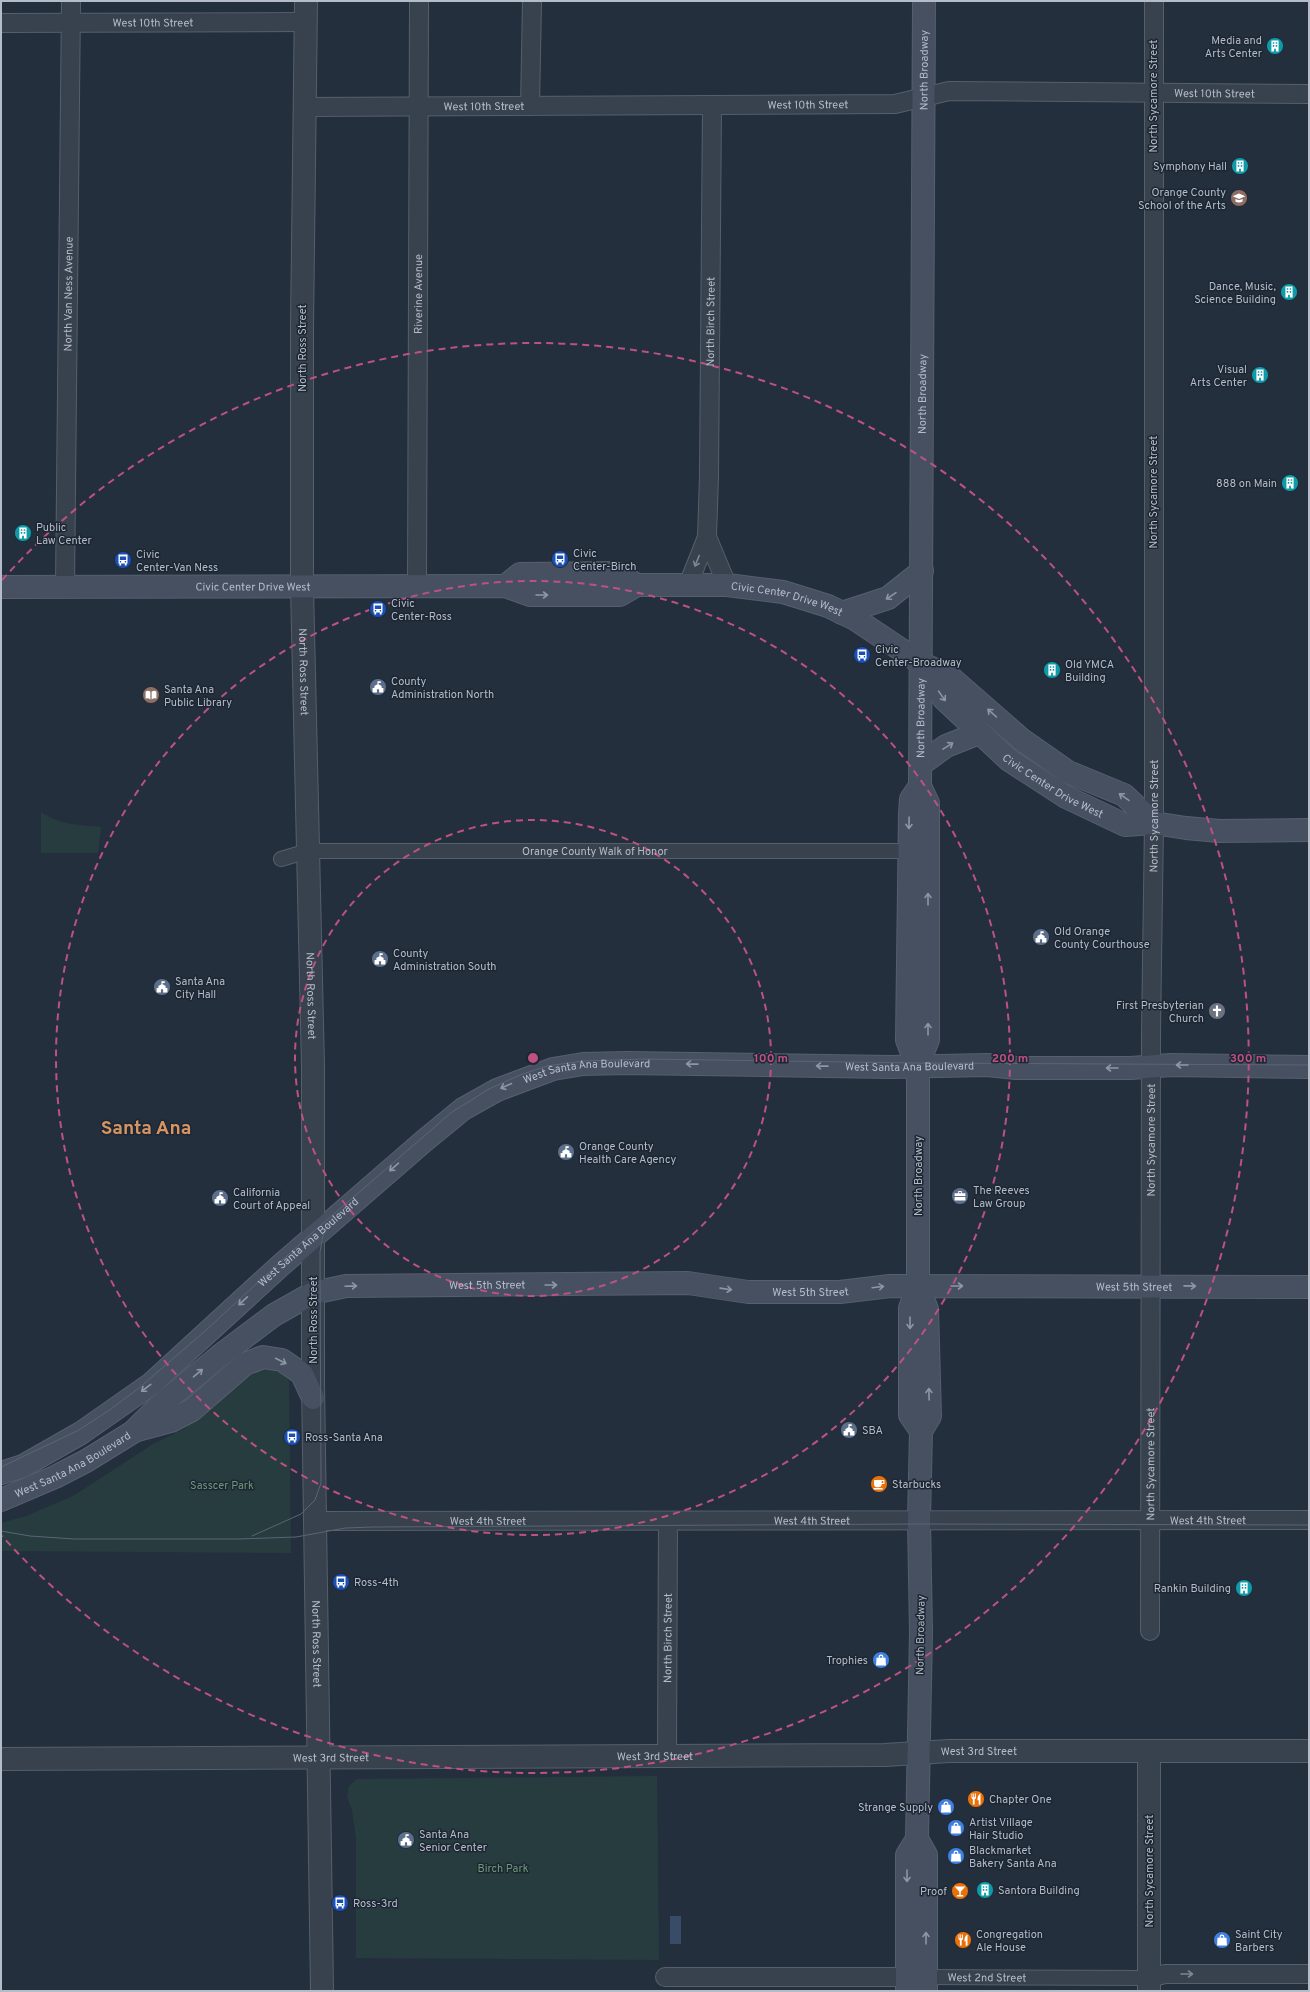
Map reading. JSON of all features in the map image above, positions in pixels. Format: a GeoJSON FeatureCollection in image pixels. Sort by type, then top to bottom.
{"type":"FeatureCollection","features":[{"type":"Feature","properties":{"kind":"main road","name":"North Broadway"},"geometry":{"type":"LineString","coordinates":[[917,1066],[928,1040],[928,803],[920,776],[924,1]]}},
{"type":"Feature","properties":{"kind":"main road"},"geometry":{"type":"LineString","coordinates":[[842,613],[888,598],[922,571]]}},
{"type":"Feature","properties":{"kind":"main road","name":"Civic Center Drive West"},"geometry":{"type":"LineString","coordinates":[[1,587],[417,586],[513,580],[530,595],[620,595],[637,585],[727,585],[783,592],[828,606],[842,613],[890,641],[921,663],[950,677],[1021,739],[1068,772],[1124,795],[1154,823]]}},
{"type":"Feature","properties":{"kind":"main road","name":"Civic Center Drive West"},"geometry":{"type":"LineString","coordinates":[[921,663],[944,699],[1009,760],[1066,797],[1126,825],[1154,823],[1219,831],[1309,830]]}},
{"type":"Feature","properties":{"kind":"main road"},"geometry":{"type":"LineString","coordinates":[[920,776],[946,746],[979,733]]}},
{"type":"Feature","properties":{"kind":"main road","name":"North Broadway"},"geometry":{"type":"LineString","coordinates":[[917,1984],[926,1855],[917,1839],[917,1753],[921,1632],[919,1520],[921,1431],[930,1416],[927,1309],[918,1286],[917,1066],[907,1040],[911,799],[920,776]]}},
{"type":"Feature","properties":{"kind":"main road","name":"West Santa Ana Boulevard"},"geometry":{"type":"LineString","coordinates":[[1,1473],[23,1466],[80,1433],[151,1384],[313,1238],[424,1141],[464,1109],[497,1090],[552,1069],[584,1064],[627,1063],[789,1066],[987,1065],[1016,1068],[1151,1067],[1171,1065],[1309,1067]]}},
{"type":"Feature","properties":{"kind":"main road","name":"West 5th Street"},"geometry":{"type":"LineString","coordinates":[[313,1293],[354,1286],[688,1283],[748,1292],[840,1292],[890,1286],[1309,1287]]}},
{"type":"Feature","properties":{"kind":"main road","name":"West Santa Ana Boulevard"},"geometry":{"type":"LineString","coordinates":[[1,1500],[61,1474],[133,1432],[158,1408],[245,1335],[274,1315],[313,1293]]}},
{"type":"Feature","properties":{"kind":"main road"},"geometry":{"type":"LineString","coordinates":[[133,1432],[171,1421],[192,1410],[245,1364],[263,1357],[282,1360],[302,1374],[313,1398]]}},
{"type":"Feature","properties":{"kind":"street","name":"North Van Ness Avenue"},"geometry":{"type":"LineString","coordinates":[[65,587],[71,1]]}},
{"type":"Feature","properties":{"kind":"street","name":"Riverine Avenue"},"geometry":{"type":"LineString","coordinates":[[417,586],[419,1]]}},
{"type":"Feature","properties":{"kind":"street"},"geometry":{"type":"LineString","coordinates":[[530,106],[532,1]]}},
{"type":"Feature","properties":{"kind":"street","name":"North Sycamore Street"},"geometry":{"type":"LineString","coordinates":[[1150,1631],[1151,1067],[1154,823],[1154,1]]}},
{"type":"Feature","properties":{"kind":"street","name":"West 10th Street"},"geometry":{"type":"LineString","coordinates":[[1,23],[71,23],[306,12]]}},
{"type":"Feature","properties":{"kind":"street","name":"North Ross Street"},"geometry":{"type":"LineString","coordinates":[[306,12],[302,327],[302,587],[313,1067],[313,1398],[322,1991]]}},
{"type":"Feature","properties":{"kind":"street","name":"West 10th Street"},"geometry":{"type":"LineString","coordinates":[[305,107],[895,104],[949,91],[1309,94]]}},
{"type":"Feature","properties":{"kind":"street","name":"North Birch Street"},"geometry":{"type":"LineString","coordinates":[[688,585],[707,537],[709,476],[712,105]]}},
{"type":"Feature","properties":{"kind":"street","name":"North Birch Street"},"geometry":{"type":"LineString","coordinates":[[707,537],[727,585]]}},
{"type":"Feature","properties":{"kind":"street","name":"Orange County Walk of Honor"},"geometry":{"type":"LineString","coordinates":[[281,859],[308,851],[909,851]]}},
{"type":"Feature","properties":{"kind":"street","name":"West 4th Street"},"geometry":{"type":"LineString","coordinates":[[316,1521],[668,1522],[1150,1519],[1309,1520]]}},
{"type":"Feature","properties":{"kind":"street","name":"North Birch Street"},"geometry":{"type":"LineString","coordinates":[[667,1755],[668,1522]]}},
{"type":"Feature","properties":{"kind":"street","name":"West 3rd Street"},"geometry":{"type":"LineString","coordinates":[[1,1759],[885,1755],[949,1751],[1309,1751]]}},
{"type":"Feature","properties":{"kind":"street","name":"North Sycamore Street"},"geometry":{"type":"LineString","coordinates":[[1149,1751],[1149,1984]]}},
{"type":"Feature","properties":{"kind":"street","name":"West 2nd Street"},"geometry":{"type":"LineString","coordinates":[[665,1978],[917,1984],[1149,1984],[1165,1974],[1309,1974]]}},
{"type":"Feature","properties":{"kind":"green space"},"geometry":{"type":"Polygon","coordinates":[[[41,812],[55,820],[63,822],[101,827],[98,853],[41,853],[41,812]]]}},
{"type":"Feature","properties":{"kind":"green space","name":"Sasscer Park"},"geometry":{"type":"Polygon","coordinates":[[[259,1367],[277,1368],[289,1381],[291,1553],[1,1551],[1,1523],[26,1516],[73,1496],[153,1444],[184,1429],[259,1367]]]}},
{"type":"Feature","properties":{"kind":"green space","name":"Birch Park"},"geometry":{"type":"Polygon","coordinates":[[[657,1776],[659,1960],[356,1958],[356,1839],[352,1810],[347,1797],[349,1786],[357,1779],[657,1776]]]}},
{"type":"Feature","properties":{"kind":"water"},"geometry":{"type":"Polygon","coordinates":[[[670,1916],[681,1916],[681,1944],[670,1944],[670,1916]]]}},
{"type":"Feature","properties":{"kind":"tram line"},"geometry":{"type":"LineString","coordinates":[[1,1467],[79,1430],[139,1388],[205,1331],[313,1232],[452,1112],[489,1089],[520,1075],[547,1066],[583,1061],[645,1059],[916,1063],[1309,1065]]}},
{"type":"Feature","properties":{"kind":"tram line"},"geometry":{"type":"LineString","coordinates":[[252,1536],[301,1514],[315,1500],[321,1483],[320,1252],[323,1235],[332,1219]]}},
{"type":"Feature","properties":{"kind":"tram line"},"geometry":{"type":"LineString","coordinates":[[1,1531],[30,1536],[74,1539],[239,1539],[296,1537],[345,1528],[373,1527],[920,1524],[1309,1525]]}},
{"type":"Feature","properties":{"kind":"place","name":"Media and Arts Center"},"geometry":{"type":"Point","coordinates":[1275,46]}},
{"type":"Feature","properties":{"kind":"place","name":"Symphony Hall"},"geometry":{"type":"Point","coordinates":[1240,166]}},
{"type":"Feature","properties":{"kind":"place","name":"Orange County School of the Arts"},"geometry":{"type":"Point","coordinates":[1239,198]}},
{"type":"Feature","properties":{"kind":"place","name":"Dance, Music, Science Building"},"geometry":{"type":"Point","coordinates":[1289,292]}},
{"type":"Feature","properties":{"kind":"place","name":"Visual Arts Center"},"geometry":{"type":"Point","coordinates":[1260,375]}},
{"type":"Feature","properties":{"kind":"place","name":"888 on Main"},"geometry":{"type":"Point","coordinates":[1290,483]}},
{"type":"Feature","properties":{"kind":"place","name":"Public Law Center"},"geometry":{"type":"Point","coordinates":[23,533]}},
{"type":"Feature","properties":{"kind":"place","name":"Civic Center-Birch"},"geometry":{"type":"Point","coordinates":[560,559]}},
{"type":"Feature","properties":{"kind":"place","name":"Civic Center-Van Ness"},"geometry":{"type":"Point","coordinates":[123,560]}},
{"type":"Feature","properties":{"kind":"place","name":"Civic Center-Ross"},"geometry":{"type":"Point","coordinates":[378,609]}},
{"type":"Feature","properties":{"kind":"place","name":"Civic Center-Broadway"},"geometry":{"type":"Point","coordinates":[862,655]}},
{"type":"Feature","properties":{"kind":"place","name":"Old YMCA Building"},"geometry":{"type":"Point","coordinates":[1052,670]}},
{"type":"Feature","properties":{"kind":"place","name":"County Administration North"},"geometry":{"type":"Point","coordinates":[378,687]}},
{"type":"Feature","properties":{"kind":"place","name":"Santa Ana Public Library"},"geometry":{"type":"Point","coordinates":[151,695]}},
{"type":"Feature","properties":{"kind":"place","name":"Old Orange County Courthouse"},"geometry":{"type":"Point","coordinates":[1041,937]}},
{"type":"Feature","properties":{"kind":"place","name":"County Administration South"},"geometry":{"type":"Point","coordinates":[380,959]}},
{"type":"Feature","properties":{"kind":"place","name":"Santa Ana City Hall"},"geometry":{"type":"Point","coordinates":[162,987]}},
{"type":"Feature","properties":{"kind":"place","name":"First Presbyterian Church"},"geometry":{"type":"Point","coordinates":[1217,1011]}},
{"type":"Feature","properties":{"kind":"place","name":"Orange County Health Care Agency"},"geometry":{"type":"Point","coordinates":[566,1152]}},
{"type":"Feature","properties":{"kind":"place","name":"The Reeves Law Group"},"geometry":{"type":"Point","coordinates":[960,1196]}},
{"type":"Feature","properties":{"kind":"place","name":"California Court of Appeal"},"geometry":{"type":"Point","coordinates":[220,1198]}},
{"type":"Feature","properties":{"kind":"place","name":"SBA"},"geometry":{"type":"Point","coordinates":[849,1430]}},
{"type":"Feature","properties":{"kind":"place","name":"Ross-Santa Ana"},"geometry":{"type":"Point","coordinates":[292,1437]}},
{"type":"Feature","properties":{"kind":"place","name":"Starbucks"},"geometry":{"type":"Point","coordinates":[879,1484]}},
{"type":"Feature","properties":{"kind":"place","name":"Ross-4th"},"geometry":{"type":"Point","coordinates":[341,1582]}},
{"type":"Feature","properties":{"kind":"place","name":"Rankin Building"},"geometry":{"type":"Point","coordinates":[1244,1588]}},
{"type":"Feature","properties":{"kind":"place","name":"Trophies"},"geometry":{"type":"Point","coordinates":[881,1660]}},
{"type":"Feature","properties":{"kind":"place","name":"Chapter One"},"geometry":{"type":"Point","coordinates":[976,1799]}},
{"type":"Feature","properties":{"kind":"place","name":"Strange Supply"},"geometry":{"type":"Point","coordinates":[946,1807]}},
{"type":"Feature","properties":{"kind":"place","name":"Artist Village Hair Studio"},"geometry":{"type":"Point","coordinates":[956,1828]}},
{"type":"Feature","properties":{"kind":"place","name":"Santa Ana Senior Center"},"geometry":{"type":"Point","coordinates":[406,1840]}},
{"type":"Feature","properties":{"kind":"place","name":"Blackmarket Bakery Santa Ana"},"geometry":{"type":"Point","coordinates":[956,1856]}},
{"type":"Feature","properties":{"kind":"place","name":"Santora Building"},"geometry":{"type":"Point","coordinates":[985,1890]}},
{"type":"Feature","properties":{"kind":"place","name":"Proof"},"geometry":{"type":"Point","coordinates":[960,1891]}},
{"type":"Feature","properties":{"kind":"place","name":"Ross-3rd"},"geometry":{"type":"Point","coordinates":[340,1903]}},
{"type":"Feature","properties":{"kind":"place","name":"Congregation Ale House"},"geometry":{"type":"Point","coordinates":[963,1940]}},
{"type":"Feature","properties":{"kind":"place","name":"Saint City Barbers"},"geometry":{"type":"Point","coordinates":[1222,1940]}},
{"type":"Feature","properties":{"kind":"district","name":"Santa Ana"},"geometry":{"type":"Point","coordinates":[146,1127]}}]}
